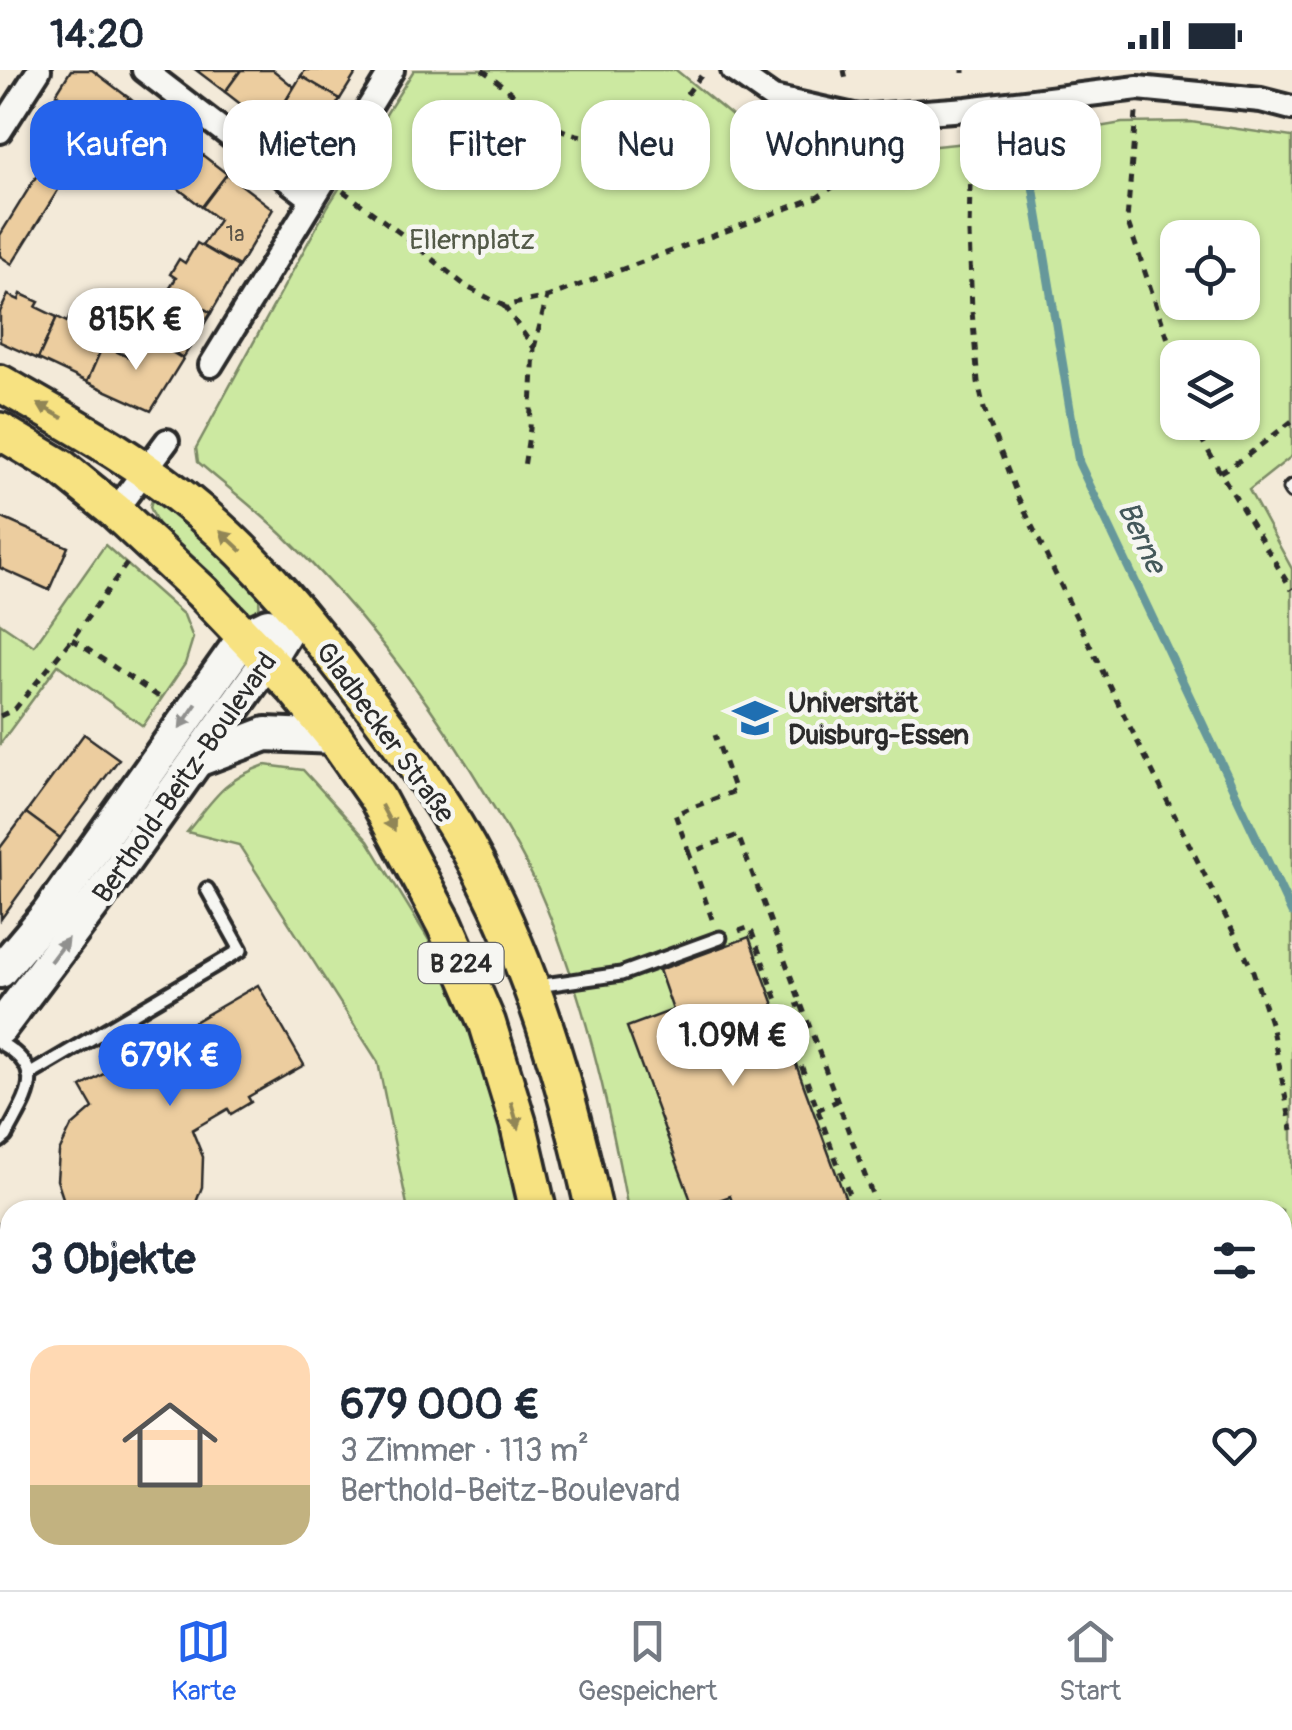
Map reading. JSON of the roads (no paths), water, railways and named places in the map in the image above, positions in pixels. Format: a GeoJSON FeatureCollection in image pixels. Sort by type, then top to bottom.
{"type":"FeatureCollection","features":[{"type":"Feature","properties":{"kind":"main road","name":"Gladbecker Straße"},"geometry":{"type":"LineString","coordinates":[[0,383],[100,440],[202,514],[250,558],[298,612],[416,764],[468,847],[533,987],[573,1116],[592,1200]]}},
{"type":"Feature","properties":{"kind":"main road","name":"Gladbecker Straße"},"geometry":{"type":"LineString","coordinates":[[0,431],[62,468],[115,511],[214,604],[334,737],[377,798],[445,925],[488,1022],[536,1200]]}},
{"type":"Feature","properties":{"kind":"main road","name":"Berthold-Beitz-Boulevard"},"geometry":{"type":"LineString","coordinates":[[214,604],[219,644],[214,678]]}},
{"type":"Feature","properties":{"kind":"main road","name":"Berthold-Beitz-Boulevard"},"geometry":{"type":"LineString","coordinates":[[0,971],[48,914],[214,678],[298,612]]}},
{"type":"Feature","properties":{"kind":"main road","name":"Berthold-Beitz-Boulevard"},"geometry":{"type":"LineString","coordinates":[[0,1028],[197,760],[256,648]]}},
{"type":"Feature","properties":{"kind":"main road"},"geometry":{"type":"LineString","coordinates":[[197,760],[266,734],[334,737]]}},
{"type":"Feature","properties":{"kind":"street"},"geometry":{"type":"LineString","coordinates":[[0,131],[39,70]]}},
{"type":"Feature","properties":{"kind":"street"},"geometry":{"type":"LineString","coordinates":[[144,70],[312,198]]}},
{"type":"Feature","properties":{"kind":"street"},"geometry":{"type":"LineString","coordinates":[[210,366],[392,70]]}},
{"type":"Feature","properties":{"kind":"street"},"geometry":{"type":"LineString","coordinates":[[732,70],[773,98],[858,117],[967,109],[1138,88],[1261,100],[1292,108]]}},
{"type":"Feature","properties":{"kind":"street"},"geometry":{"type":"LineString","coordinates":[[115,511],[168,441]]}},
{"type":"Feature","properties":{"kind":"lane"},"geometry":{"type":"LineString","coordinates":[[29,1075],[241,950],[207,889]]}},
{"type":"Feature","properties":{"kind":"lane"},"geometry":{"type":"LineString","coordinates":[[533,987],[621,974],[720,938]]}},
{"type":"Feature","properties":{"kind":"lane"},"geometry":{"type":"LineString","coordinates":[[0,1043],[24,1062],[30,1090],[0,1141]]}},
{"type":"Feature","properties":{"kind":"waterway","name":"Berne"},"geometry":{"type":"LineString","coordinates":[[1034,190],[1079,463],[1292,913]]}},
{"type":"Feature","properties":{"kind":"place","name":"Universität Duisburg-Essen"},"geometry":{"type":"Point","coordinates":[755,718]}},
{"type":"Feature","properties":{"kind":"park label","name":"Ellernplatz"},"geometry":{"type":"Point","coordinates":[472,239]}}]}
